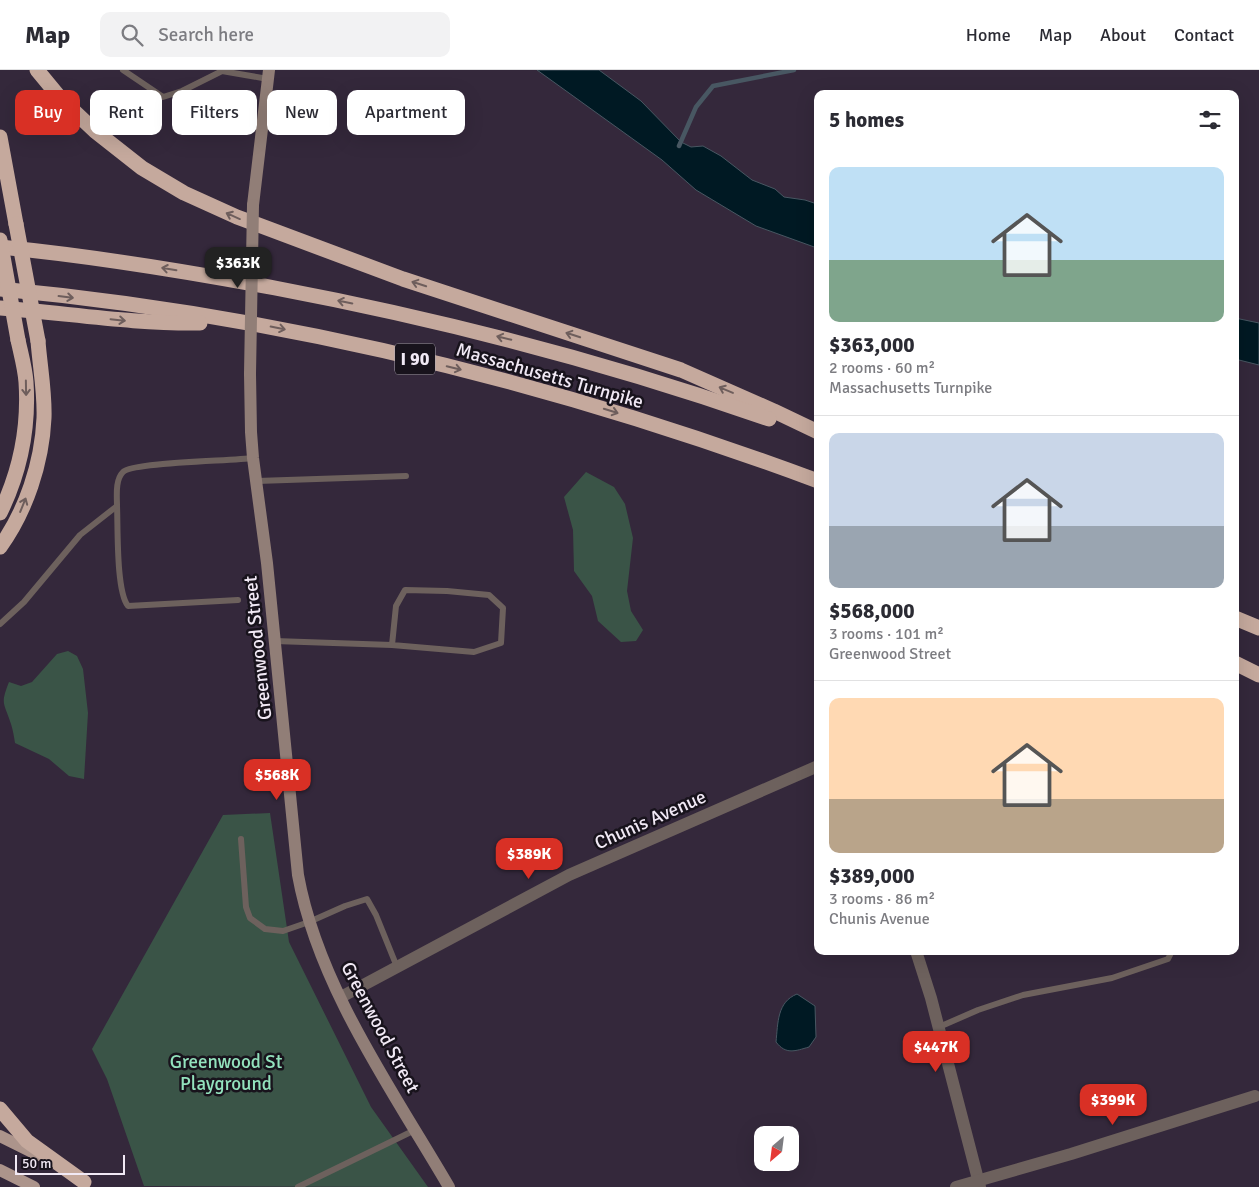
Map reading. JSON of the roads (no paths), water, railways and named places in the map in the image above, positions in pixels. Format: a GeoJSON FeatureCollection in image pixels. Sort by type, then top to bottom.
{"type":"FeatureCollection","features":[{"type":"Feature","properties":{"kind":"highway"},"geometry":{"type":"LineString","coordinates":[[37,70],[61,99],[95,131],[142,168],[184,193],[308,245],[403,279],[681,370],[814,430]]}},
{"type":"Feature","properties":{"kind":"highway"},"geometry":{"type":"LineString","coordinates":[[0,137],[38,342],[44,418],[40,448],[32,481],[21,512],[0,547]]}},
{"type":"Feature","properties":{"kind":"highway"},"geometry":{"type":"LineString","coordinates":[[0,240],[26,380],[24,438],[18,468],[0,513]]}},
{"type":"Feature","properties":{"kind":"highway","name":"Massachusetts Turnpike"},"geometry":{"type":"LineString","coordinates":[[0,247],[94,258],[199,274],[435,321],[514,340],[650,379],[814,435]]}},
{"type":"Feature","properties":{"kind":"highway","name":"Massachusetts Turnpike"},"geometry":{"type":"LineString","coordinates":[[0,289],[238,321],[319,336],[588,404],[749,456],[814,480]]}},
{"type":"Feature","properties":{"kind":"highway"},"geometry":{"type":"LineString","coordinates":[[0,308],[167,324],[238,321]]}},
{"type":"Feature","properties":{"kind":"highway"},"geometry":{"type":"LineString","coordinates":[[1239,620],[1259,628]]}},
{"type":"Feature","properties":{"kind":"highway"},"geometry":{"type":"LineString","coordinates":[[1239,666],[1259,675]]}},
{"type":"Feature","properties":{"kind":"highway"},"geometry":{"type":"LineString","coordinates":[[0,1110],[27,1141],[88,1185]]}},
{"type":"Feature","properties":{"kind":"main road"},"geometry":{"type":"LineString","coordinates":[[0,1136],[39,1155],[88,1185]]}},
{"type":"Feature","properties":{"kind":"main road"},"geometry":{"type":"LineString","coordinates":[[0,1170],[34,1187]]}},
{"type":"Feature","properties":{"kind":"street","name":"Greenwood Street"},"geometry":{"type":"LineString","coordinates":[[268,74],[253,205],[250,432],[275,640],[298,875],[309,922],[341,997],[370,1053],[449,1187]]}},
{"type":"Feature","properties":{"kind":"street","name":"Chunis Avenue"},"geometry":{"type":"LineString","coordinates":[[341,997],[569,875],[814,768]]}},
{"type":"Feature","properties":{"kind":"street"},"geometry":{"type":"LineString","coordinates":[[917,955],[939,1027],[979,1184]]}},
{"type":"Feature","properties":{"kind":"street"},"geometry":{"type":"LineString","coordinates":[[956,1187],[979,1184],[1255,1096]]}},
{"type":"Feature","properties":{"kind":"lane"},"geometry":{"type":"LineString","coordinates":[[123,70],[163,97],[182,92],[222,70],[268,74]]}},
{"type":"Feature","properties":{"kind":"lane"},"geometry":{"type":"LineString","coordinates":[[238,600],[128,606],[125,602],[121,583],[117,506],[118,480],[121,473],[126,469],[146,465],[253,458]]}},
{"type":"Feature","properties":{"kind":"lane"},"geometry":{"type":"LineString","coordinates":[[257,482],[406,476]]}},
{"type":"Feature","properties":{"kind":"lane"},"geometry":{"type":"LineString","coordinates":[[0,624],[24,602],[80,535],[117,506]]}},
{"type":"Feature","properties":{"kind":"lane"},"geometry":{"type":"LineString","coordinates":[[275,640],[392,645],[474,652],[500,643],[502,608],[489,596],[447,591],[405,590],[396,606],[392,645]]}},
{"type":"Feature","properties":{"kind":"lane"},"geometry":{"type":"LineString","coordinates":[[240,839],[246,908],[250,918],[265,929],[283,931],[367,899],[376,915],[397,967]]}},
{"type":"Feature","properties":{"kind":"lane"},"geometry":{"type":"LineString","coordinates":[[939,1027],[978,1010],[1023,995],[1112,978],[1168,959],[1170,955]]}},
{"type":"Feature","properties":{"kind":"lane"},"geometry":{"type":"LineString","coordinates":[[298,1187],[415,1130]]}},
{"type":"Feature","properties":{"kind":"water"},"geometry":{"type":"Polygon","coordinates":[[[537,70],[599,70],[641,101],[681,142],[691,147],[703,146],[721,156],[752,180],[775,189],[784,197],[814,203],[814,247],[756,226],[696,190],[662,160],[537,70]]]}},
{"type":"Feature","properties":{"kind":"water"},"geometry":{"type":"Polygon","coordinates":[[[1239,319],[1259,323],[1259,365],[1239,360],[1239,319]]]}},
{"type":"Feature","properties":{"kind":"water"},"geometry":{"type":"Polygon","coordinates":[[[797,994],[815,1006],[816,1037],[809,1047],[791,1051],[783,1049],[776,1042],[778,1021],[786,1002],[797,994]]]}},
{"type":"Feature","properties":{"kind":"waterway"},"geometry":{"type":"LineString","coordinates":[[679,146],[696,107],[713,86],[794,70]]}},
{"type":"Feature","properties":{"kind":"park label","name":"Greenwood St Playground"},"geometry":{"type":"Point","coordinates":[226,1072]}}]}
